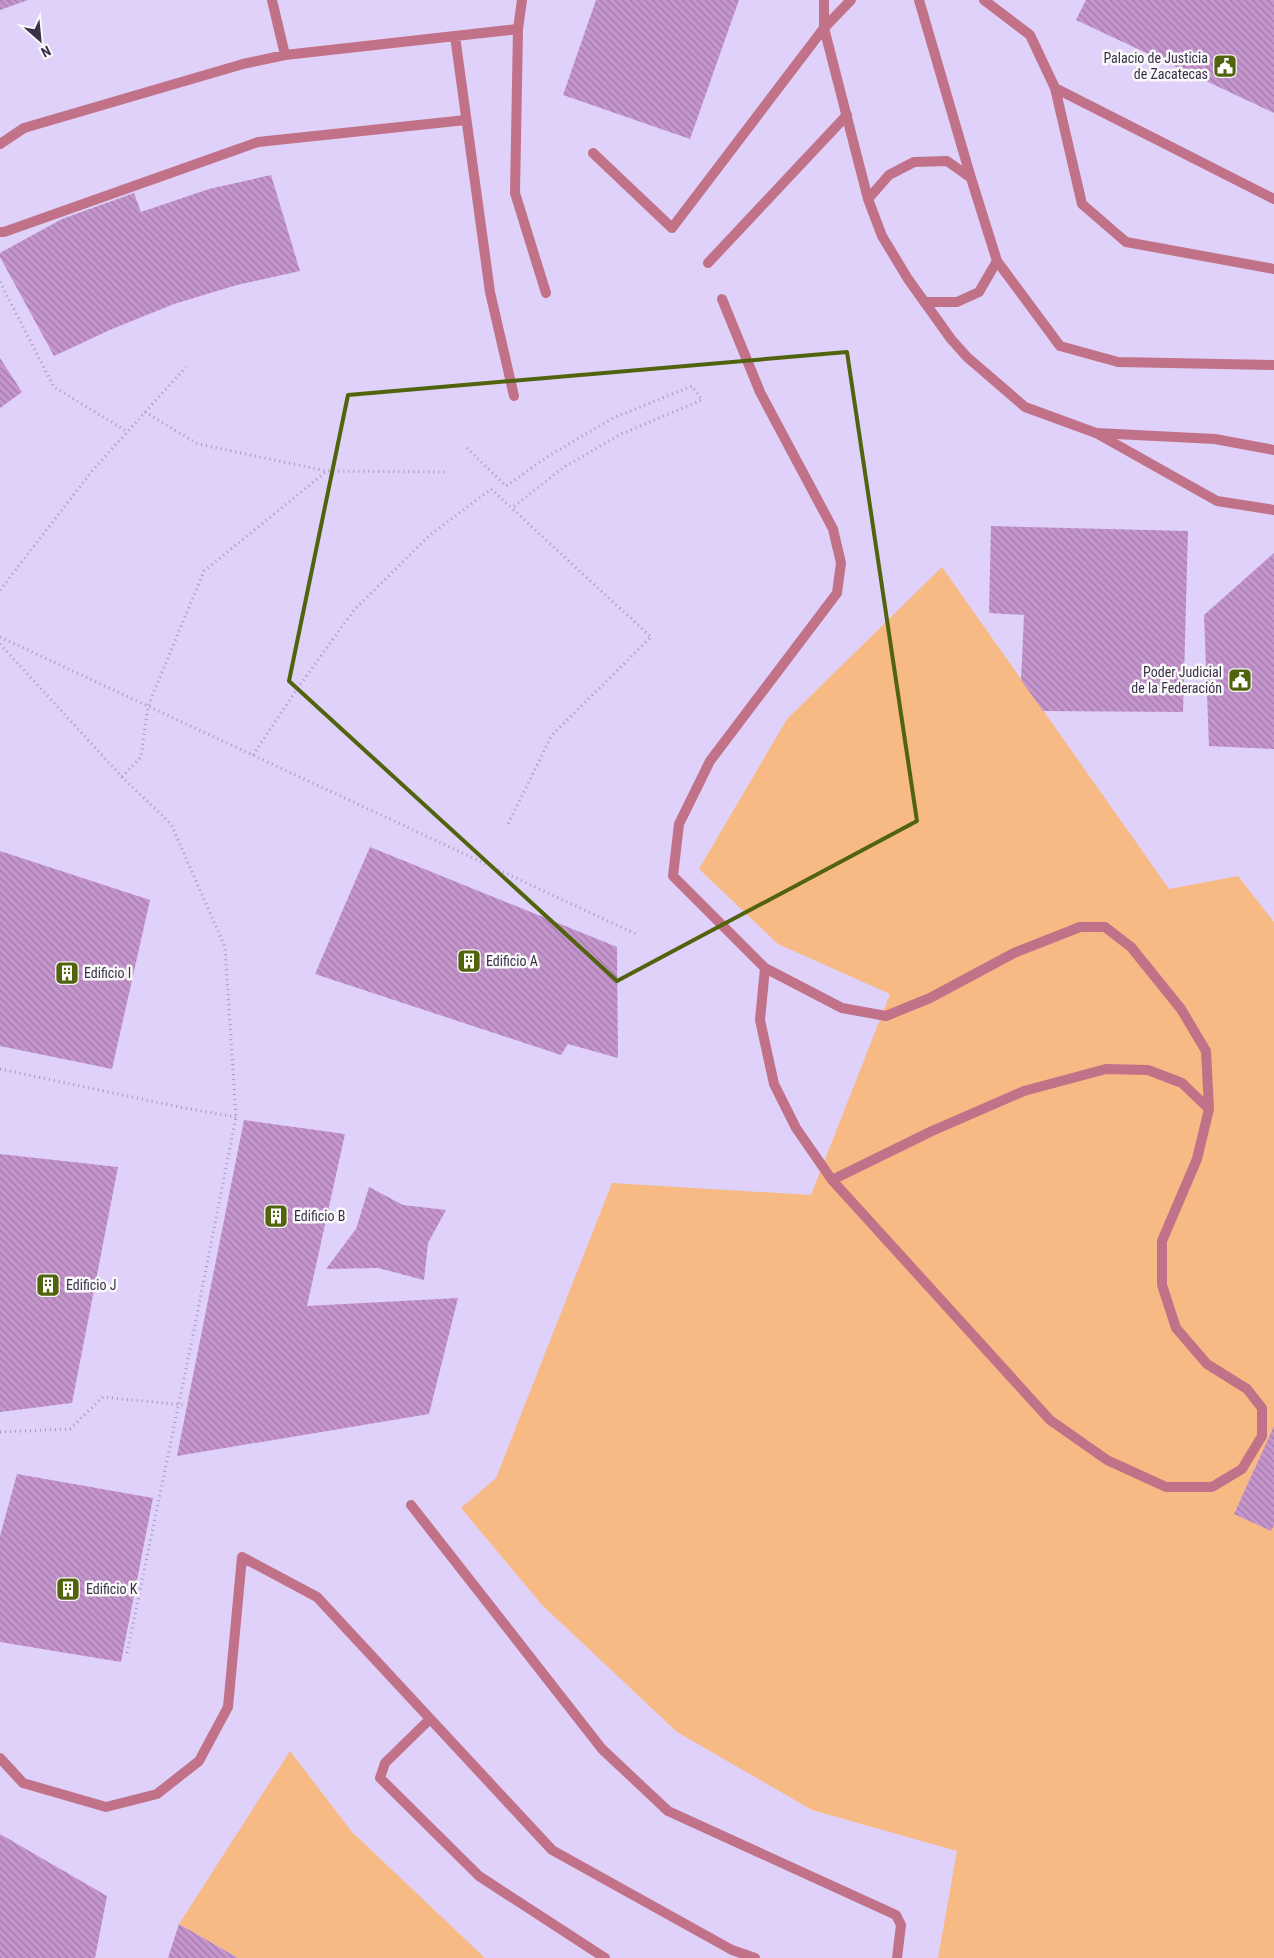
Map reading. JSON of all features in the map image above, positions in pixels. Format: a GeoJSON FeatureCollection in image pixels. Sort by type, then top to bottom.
{"type":"FeatureCollection","features":[{"type":"Feature","properties":{"kind":"street"},"geometry":{"type":"LineString","coordinates":[[272,0],[285,55]]}},
{"type":"Feature","properties":{"kind":"street"},"geometry":{"type":"LineString","coordinates":[[522,0],[518,29],[515,193],[546,293]]}},
{"type":"Feature","properties":{"kind":"street"},"geometry":{"type":"LineString","coordinates":[[824,0],[824,28],[868,199],[882,236],[908,279],[951,339],[967,357],[1025,406],[1096,433],[1217,501],[1274,510]]}},
{"type":"Feature","properties":{"kind":"street"},"geometry":{"type":"LineString","coordinates":[[594,153],[672,228],[824,28],[851,0]]}},
{"type":"Feature","properties":{"kind":"street"},"geometry":{"type":"LineString","coordinates":[[919,0],[971,178],[998,261],[1060,346],[1118,362],[1274,365]]}},
{"type":"Feature","properties":{"kind":"street"},"geometry":{"type":"LineString","coordinates":[[984,0],[1030,35],[1055,88],[1082,204],[1126,242],[1274,270]]}},
{"type":"Feature","properties":{"kind":"street"},"geometry":{"type":"LineString","coordinates":[[0,144],[24,128],[243,64],[285,55],[518,29]]}},
{"type":"Feature","properties":{"kind":"street"},"geometry":{"type":"LineString","coordinates":[[455,36],[490,292],[514,396]]}},
{"type":"Feature","properties":{"kind":"street"},"geometry":{"type":"LineString","coordinates":[[1055,88],[1274,199]]}},
{"type":"Feature","properties":{"kind":"street"},"geometry":{"type":"LineString","coordinates":[[708,263],[847,115]]}},
{"type":"Feature","properties":{"kind":"street"},"geometry":{"type":"LineString","coordinates":[[0,232],[258,142],[466,120]]}},
{"type":"Feature","properties":{"kind":"street"},"geometry":{"type":"LineString","coordinates":[[868,199],[889,175],[914,162],[947,161],[971,178]]}},
{"type":"Feature","properties":{"kind":"street"},"geometry":{"type":"LineString","coordinates":[[924,302],[957,302],[979,292],[998,261]]}},
{"type":"Feature","properties":{"kind":"street"},"geometry":{"type":"LineString","coordinates":[[722,299],[760,392],[833,529],[841,563],[837,593],[710,761],[679,824],[673,876],[765,968],[842,1008],[886,1016],[930,998],[1014,953],[1080,927],[1105,927],[1131,948],[1181,1009],[1206,1051],[1209,1109],[1197,1159],[1162,1241],[1162,1285],[1176,1328],[1207,1364],[1247,1389],[1262,1408],[1262,1436],[1242,1469],[1212,1487],[1166,1487],[1107,1460],[1050,1420],[832,1180],[796,1128],[774,1084],[760,1020],[765,968]]}},
{"type":"Feature","properties":{"kind":"street"},"geometry":{"type":"LineString","coordinates":[[1096,433],[1215,439],[1274,450]]}},
{"type":"Feature","properties":{"kind":"street"},"geometry":{"type":"LineString","coordinates":[[832,1180],[932,1131],[1024,1091],[1106,1069],[1148,1070],[1182,1083],[1209,1109]]}},
{"type":"Feature","properties":{"kind":"street"},"geometry":{"type":"LineString","coordinates":[[411,1505],[602,1749],[668,1812],[896,1915],[901,1925],[897,1958]]}},
{"type":"Feature","properties":{"kind":"street"},"geometry":{"type":"LineString","coordinates":[[0,1758],[23,1783],[106,1807],[157,1794],[199,1761],[228,1707],[242,1557],[317,1597],[552,1850],[732,1950],[755,1958]]}},
{"type":"Feature","properties":{"kind":"street"},"geometry":{"type":"LineString","coordinates":[[430,1719],[385,1763],[380,1778],[479,1876],[605,1958]]}},
{"type":"Feature","properties":{"kind":"path"},"geometry":{"type":"LineString","coordinates":[[0,282],[54,387],[128,432]]}},
{"type":"Feature","properties":{"kind":"path"},"geometry":{"type":"LineString","coordinates":[[0,590],[92,470],[186,367]]}},
{"type":"Feature","properties":{"kind":"path"},"geometry":{"type":"LineString","coordinates":[[467,448],[506,486],[550,455],[613,418],[692,386],[702,400],[621,434],[564,467],[512,508]]}},
{"type":"Feature","properties":{"kind":"path"},"geometry":{"type":"LineString","coordinates":[[145,412],[198,444],[327,471],[446,472]]}},
{"type":"Feature","properties":{"kind":"path"},"geometry":{"type":"LineString","coordinates":[[122,777],[141,757],[148,706],[204,571],[327,471]]}},
{"type":"Feature","properties":{"kind":"path"},"geometry":{"type":"LineString","coordinates":[[253,755],[297,689],[354,610],[430,535],[491,489],[651,637],[552,735],[508,824]]}},
{"type":"Feature","properties":{"kind":"path"},"geometry":{"type":"LineString","coordinates":[[0,637],[638,935]]}},
{"type":"Feature","properties":{"kind":"path"},"geometry":{"type":"LineString","coordinates":[[0,644],[122,777],[172,824],[225,947],[236,1117],[127,1653]]}},
{"type":"Feature","properties":{"kind":"path"},"geometry":{"type":"LineString","coordinates":[[0,1069],[184,1108],[236,1117]]}},
{"type":"Feature","properties":{"kind":"path"},"geometry":{"type":"LineString","coordinates":[[0,1432],[70,1429],[103,1397],[183,1405]]}},
{"type":"Feature","properties":{"kind":"highlighted area"},"geometry":{"type":"Polygon","coordinates":[[[847,352],[917,821],[617,981],[289,681],[348,395],[847,352]]]}},
{"type":"Feature","properties":{"kind":"shaded area"},"geometry":{"type":"Polygon","coordinates":[[[942,567],[1169,889],[1238,876],[1274,922],[1274,1958],[938,1958],[957,1851],[812,1810],[677,1732],[542,1605],[461,1508],[496,1478],[612,1183],[811,1195],[890,994],[778,944],[699,869],[787,719],[942,567]]]}},
{"type":"Feature","properties":{"kind":"shaded area"},"geometry":{"type":"Polygon","coordinates":[[[290,1751],[352,1832],[485,1958],[238,1958],[179,1924],[290,1751]]]}},
{"type":"Feature","properties":{"kind":"building"},"geometry":{"type":"Polygon","coordinates":[[[0,0],[28,0],[0,10],[0,0]]]}},
{"type":"Feature","properties":{"kind":"building"},"geometry":{"type":"Polygon","coordinates":[[[596,0],[739,0],[690,139],[563,95],[596,0]]]}},
{"type":"Feature","properties":{"kind":"building","name":"Palacio de Justicia de Zacatecas"},"geometry":{"type":"Polygon","coordinates":[[[1086,0],[1274,0],[1274,113],[1076,20],[1086,0]]]}},
{"type":"Feature","properties":{"kind":"building"},"geometry":{"type":"Polygon","coordinates":[[[271,175],[300,271],[237,285],[174,304],[112,329],[54,356],[0,257],[0,253],[62,219],[134,193],[141,212],[209,189],[271,175]]]}},
{"type":"Feature","properties":{"kind":"building"},"geometry":{"type":"Polygon","coordinates":[[[0,358],[22,392],[0,408],[0,358]]]}},
{"type":"Feature","properties":{"kind":"building"},"geometry":{"type":"Polygon","coordinates":[[[991,526],[1188,531],[1183,712],[1043,711],[1021,680],[1024,615],[989,613],[991,526]]]}},
{"type":"Feature","properties":{"kind":"building","name":"Poder Judicial de la Federación"},"geometry":{"type":"Polygon","coordinates":[[[1274,553],[1274,749],[1209,746],[1204,615],[1274,553]]]}},
{"type":"Feature","properties":{"kind":"building","name":"Edificio A"},"geometry":{"type":"Polygon","coordinates":[[[370,847],[617,947],[618,1058],[568,1044],[561,1055],[315,974],[370,847]]]}},
{"type":"Feature","properties":{"kind":"building","name":"Edificio I"},"geometry":{"type":"Polygon","coordinates":[[[0,851],[150,900],[112,1069],[0,1046],[0,851]]]}},
{"type":"Feature","properties":{"kind":"building","name":"Edificio B"},"geometry":{"type":"Polygon","coordinates":[[[244,1120],[345,1134],[307,1306],[458,1298],[429,1414],[177,1456],[244,1120]]]}},
{"type":"Feature","properties":{"kind":"building","name":"Edificio J"},"geometry":{"type":"Polygon","coordinates":[[[0,1154],[118,1167],[72,1403],[0,1412],[0,1154]]]}},
{"type":"Feature","properties":{"kind":"building"},"geometry":{"type":"Polygon","coordinates":[[[369,1187],[403,1205],[446,1210],[428,1243],[424,1280],[378,1268],[326,1269],[356,1229],[369,1187]]]}},
{"type":"Feature","properties":{"kind":"building"},"geometry":{"type":"Polygon","coordinates":[[[1274,1426],[1274,1525],[1271,1531],[1234,1514],[1274,1426]]]}},
{"type":"Feature","properties":{"kind":"building","name":"Edificio K"},"geometry":{"type":"Polygon","coordinates":[[[17,1474],[153,1498],[121,1662],[0,1642],[0,1536],[17,1474]]]}},
{"type":"Feature","properties":{"kind":"building"},"geometry":{"type":"Polygon","coordinates":[[[0,1834],[107,1896],[95,1958],[0,1958],[0,1834]]]}},
{"type":"Feature","properties":{"kind":"building"},"geometry":{"type":"Polygon","coordinates":[[[179,1924],[238,1958],[168,1958],[179,1924]]]}},
{"type":"Feature","properties":{"kind":"place","name":"Palacio de Justicia de Zacatecas"},"geometry":{"type":"Point","coordinates":[1225,66]}},
{"type":"Feature","properties":{"kind":"place","name":"Poder Judicial de la Federación"},"geometry":{"type":"Point","coordinates":[1240,680]}},
{"type":"Feature","properties":{"kind":"place","name":"Edificio A"},"geometry":{"type":"Point","coordinates":[469,961]}},
{"type":"Feature","properties":{"kind":"place","name":"Edificio I"},"geometry":{"type":"Point","coordinates":[67,973]}},
{"type":"Feature","properties":{"kind":"place","name":"Edificio B"},"geometry":{"type":"Point","coordinates":[276,1216]}},
{"type":"Feature","properties":{"kind":"place","name":"Edificio J"},"geometry":{"type":"Point","coordinates":[48,1285]}},
{"type":"Feature","properties":{"kind":"place","name":"Edificio K"},"geometry":{"type":"Point","coordinates":[68,1589]}}]}
